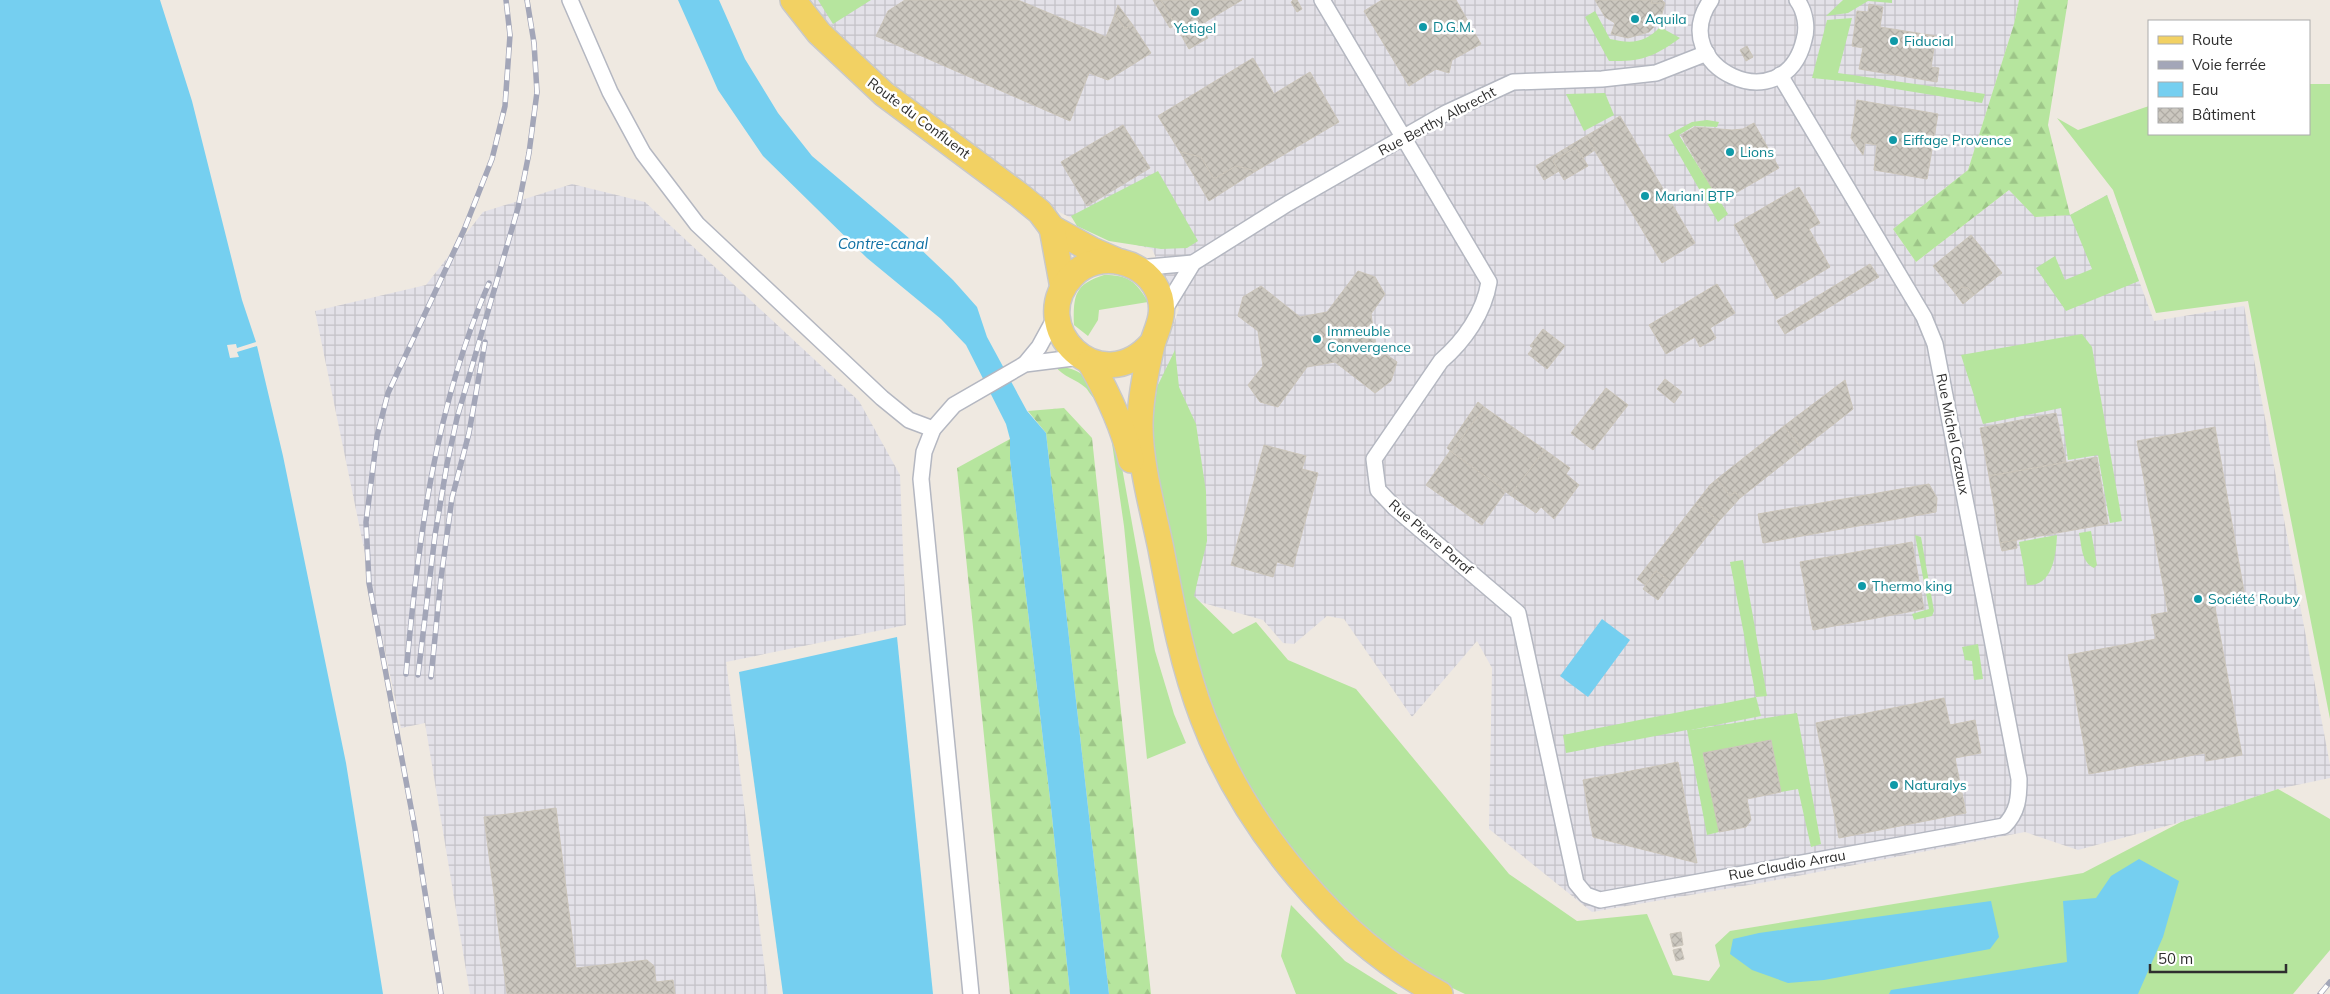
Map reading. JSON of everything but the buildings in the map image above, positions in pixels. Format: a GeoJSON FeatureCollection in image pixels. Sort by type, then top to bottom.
{"type":"FeatureCollection","features":[{"type":"Feature","properties":{"kind":"main road","name":"Route du Confluent"},"geometry":{"type":"LineString","coordinates":[[794,0],[819,33],[884,94],[1018,194],[1040,212],[1052,228],[1086,247],[1115,260]]}},
{"type":"Feature","properties":{"kind":"main road","name":"Route du Confluent"},"geometry":{"type":"LineString","coordinates":[[1052,228],[1063,288]]}},
{"type":"Feature","properties":{"kind":"main road"},"geometry":{"type":"LineString","coordinates":[[1413,994],[1366,961],[1297,895],[1243,826],[1222,792],[1202,753],[1185,711],[1171,665],[1152,582],[1126,435],[1111,399],[1086,359],[1068,346],[1060,331],[1057,314],[1058,300],[1063,288],[1072,275],[1085,266],[1099,260],[1115,260],[1138,268],[1151,280],[1159,296],[1162,313],[1160,328],[1153,342],[1142,394],[1140,426],[1146,472],[1178,641],[1203,720],[1243,802],[1302,882],[1348,928],[1401,970],[1440,994]]}},
{"type":"Feature","properties":{"kind":"main road"},"geometry":{"type":"LineString","coordinates":[[1086,359],[1111,365],[1132,360],[1144,352],[1153,342]]}},
{"type":"Feature","properties":{"kind":"street"},"geometry":{"type":"LineString","coordinates":[[570,0],[610,92],[644,153],[697,224],[882,398],[909,420],[933,429]]}},
{"type":"Feature","properties":{"kind":"street"},"geometry":{"type":"LineString","coordinates":[[1322,0],[1404,138]]}},
{"type":"Feature","properties":{"kind":"street"},"geometry":{"type":"LineString","coordinates":[[1711,0],[1702,21],[1702,37],[1707,53],[1717,67],[1731,77],[1747,82],[1764,81],[1780,75],[1793,64],[1802,50],[1806,34],[1805,18],[1799,1]]}},
{"type":"Feature","properties":{"kind":"street","name":"Rue Berthy Albrecht"},"geometry":{"type":"LineString","coordinates":[[1162,313],[1193,264],[1271,214],[1446,113],[1513,82],[1602,80],[1656,73],[1707,53]]}},
{"type":"Feature","properties":{"kind":"street","name":"Rue Michel Cazaux"},"geometry":{"type":"LineString","coordinates":[[1780,75],[1924,317],[1935,344],[2019,779],[2016,810],[2012,818],[2004,826]]}},
{"type":"Feature","properties":{"kind":"street","name":"Rue Pierre Paraf"},"geometry":{"type":"LineString","coordinates":[[1404,138],[1489,282],[1486,299],[1473,323],[1454,350],[1441,360],[1374,459],[1378,490],[1395,508],[1518,613],[1576,883]]}},
{"type":"Feature","properties":{"kind":"street","name":"Rue Berthy Albrecht"},"geometry":{"type":"LineString","coordinates":[[1138,268],[1193,264]]}},
{"type":"Feature","properties":{"kind":"street"},"geometry":{"type":"LineString","coordinates":[[971,994],[921,479],[924,452],[933,429],[954,404],[1019,367],[1039,347],[1057,314]]}},
{"type":"Feature","properties":{"kind":"street"},"geometry":{"type":"LineString","coordinates":[[1019,367],[1086,359]]}},
{"type":"Feature","properties":{"kind":"street","name":"Rue Claudio Arrau"},"geometry":{"type":"LineString","coordinates":[[1576,883],[1586,895],[1600,900],[2004,826]]}},
{"type":"Feature","properties":{"kind":"shaded area"},"geometry":{"type":"Polygon","coordinates":[[[807,0],[2019,0],[2014,24],[1968,170],[1893,229],[1916,262],[2009,190],[2036,217],[2070,215],[2107,195],[2154,321],[2244,306],[2330,765],[2330,778],[2278,789],[2181,822],[2078,850],[2025,832],[1766,882],[1592,912],[1489,829],[1492,668],[1477,641],[1412,717],[1344,619],[1327,616],[1294,644],[1283,643],[1263,620],[1186,598],[1154,446],[1153,381],[1179,309],[1152,249],[1114,239],[1049,207],[889,85],[807,0]]]}},
{"type":"Feature","properties":{"kind":"shaded area"},"geometry":{"type":"Polygon","coordinates":[[[572,184],[645,202],[859,401],[900,475],[906,625],[726,662],[768,994],[470,994],[425,723],[401,728],[315,311],[426,285],[483,212],[572,184]]]}},
{"type":"Feature","properties":{"kind":"green space"},"geometry":{"type":"Polygon","coordinates":[[[818,0],[871,0],[833,24],[818,0]]]}},
{"type":"Feature","properties":{"kind":"green space"},"geometry":{"type":"Polygon","coordinates":[[[1843,0],[1892,0],[1892,3],[1868,1],[1848,13],[1826,16],[1843,0]]]}},
{"type":"Feature","properties":{"kind":"green space"},"geometry":{"type":"Polygon","coordinates":[[[2019,0],[2068,0],[2048,125],[2070,215],[2035,217],[2009,190],[1916,262],[1893,229],[1968,170],[2014,24],[2019,0]]]}},
{"type":"Feature","properties":{"kind":"green space"},"geometry":{"type":"Polygon","coordinates":[[[1595,11],[1610,39],[1638,41],[1649,36],[1660,27],[1680,38],[1647,57],[1609,61],[1585,17],[1595,11]]]}},
{"type":"Feature","properties":{"kind":"green space"},"geometry":{"type":"Polygon","coordinates":[[[1852,18],[1838,73],[1985,94],[1982,103],[1852,82],[1812,78],[1827,20],[1852,18]]]}},
{"type":"Feature","properties":{"kind":"green space"},"geometry":{"type":"Polygon","coordinates":[[[2310,84],[2330,84],[2330,719],[2248,301],[2156,313],[2113,190],[2057,118],[2078,130],[2148,106],[2148,135],[2310,135],[2310,84]]]}},
{"type":"Feature","properties":{"kind":"green space"},"geometry":{"type":"Polygon","coordinates":[[[1605,93],[1614,115],[1584,131],[1566,94],[1605,93]]]}},
{"type":"Feature","properties":{"kind":"green space"},"geometry":{"type":"Polygon","coordinates":[[[1707,120],[1719,122],[1717,127],[1694,126],[1679,135],[1728,214],[1718,222],[1668,135],[1692,122],[1707,120]]]}},
{"type":"Feature","properties":{"kind":"green space"},"geometry":{"type":"Polygon","coordinates":[[[1158,171],[1198,241],[1187,248],[1161,249],[1109,241],[1077,226],[1071,216],[1158,171]]]}},
{"type":"Feature","properties":{"kind":"green space"},"geometry":{"type":"Polygon","coordinates":[[[2107,195],[2139,281],[2066,311],[2036,268],[2055,256],[2065,280],[2092,269],[2070,215],[2107,195]]]}},
{"type":"Feature","properties":{"kind":"green space"},"geometry":{"type":"Polygon","coordinates":[[[1104,275],[1119,276],[1135,284],[1148,302],[1099,310],[1098,320],[1088,336],[1074,325],[1075,298],[1087,282],[1104,275]]]}},
{"type":"Feature","properties":{"kind":"green space"},"geometry":{"type":"Polygon","coordinates":[[[2082,334],[2092,347],[2122,521],[2110,523],[2098,455],[2068,460],[2061,408],[1983,424],[1961,355],[2082,334]]]}},
{"type":"Feature","properties":{"kind":"green space"},"geometry":{"type":"Polygon","coordinates":[[[1175,350],[1179,387],[1196,424],[1206,492],[1207,541],[1194,596],[1233,634],[1256,622],[1288,660],[1356,689],[1509,874],[1577,921],[1647,914],[1673,975],[1709,981],[1720,966],[1715,945],[1730,931],[2083,873],[2181,822],[2278,789],[2330,819],[2330,950],[2293,994],[1465,994],[1446,985],[1395,951],[1345,910],[1283,840],[1238,773],[1196,669],[1150,451],[1157,387],[1175,350]]]}},
{"type":"Feature","properties":{"kind":"green space"},"geometry":{"type":"Polygon","coordinates":[[[1055,366],[1072,369],[1082,375],[1098,400],[1086,388],[1062,373],[1055,366]]]}},
{"type":"Feature","properties":{"kind":"green space"},"geometry":{"type":"Polygon","coordinates":[[[1064,408],[1092,438],[1151,994],[1109,994],[1046,433],[1028,411],[1064,408]]]}},
{"type":"Feature","properties":{"kind":"green space"},"geometry":{"type":"Polygon","coordinates":[[[1104,409],[1121,462],[1155,651],[1174,714],[1186,743],[1147,759],[1124,526],[1111,436],[1103,417],[1104,409]]]}},
{"type":"Feature","properties":{"kind":"green space"},"geometry":{"type":"Polygon","coordinates":[[[1010,439],[1010,459],[1052,816],[1070,994],[1010,994],[957,468],[1010,439]]]}},
{"type":"Feature","properties":{"kind":"green space"},"geometry":{"type":"Polygon","coordinates":[[[2091,531],[2097,565],[2094,568],[2084,558],[2079,533],[2091,531]]]}},
{"type":"Feature","properties":{"kind":"green space"},"geometry":{"type":"Polygon","coordinates":[[[1915,535],[1921,537],[1934,611],[1932,616],[1914,620],[1912,614],[1929,609],[1915,535]]]}},
{"type":"Feature","properties":{"kind":"green space"},"geometry":{"type":"Polygon","coordinates":[[[2057,535],[2054,560],[2048,575],[2043,581],[2027,585],[2019,542],[2057,535]]]}},
{"type":"Feature","properties":{"kind":"green space"},"geometry":{"type":"Polygon","coordinates":[[[1743,560],[1767,696],[1756,697],[1730,562],[1743,560]]]}},
{"type":"Feature","properties":{"kind":"green space"},"geometry":{"type":"Polygon","coordinates":[[[1978,644],[1983,679],[1974,680],[1972,661],[1965,660],[1962,647],[1978,644]]]}},
{"type":"Feature","properties":{"kind":"green space"},"geometry":{"type":"Polygon","coordinates":[[[1756,697],[1761,716],[1691,730],[1797,713],[1821,844],[1811,847],[1798,789],[1781,792],[1771,740],[1704,753],[1719,832],[1707,835],[1687,730],[1566,753],[1563,735],[1756,697]]]}},
{"type":"Feature","properties":{"kind":"green space"},"geometry":{"type":"Polygon","coordinates":[[[1291,905],[1345,961],[1398,994],[1296,994],[1281,956],[1291,905]]]}},
{"type":"Feature","properties":{"kind":"water"},"geometry":{"type":"Polygon","coordinates":[[[0,0],[160,0],[192,101],[242,300],[256,342],[237,348],[236,344],[227,345],[230,358],[239,357],[237,352],[257,346],[283,456],[346,763],[383,994],[0,994],[0,0]]]}},
{"type":"Feature","properties":{"kind":"water","name":"Contre-canal"},"geometry":{"type":"Polygon","coordinates":[[[678,0],[719,0],[745,59],[778,113],[812,156],[910,239],[953,280],[977,307],[987,337],[1027,411],[1046,433],[1109,994],[1070,994],[1052,816],[1010,459],[1010,439],[1006,424],[966,345],[941,319],[867,258],[763,156],[718,90],[678,0]]]}},
{"type":"Feature","properties":{"kind":"water"},"geometry":{"type":"Polygon","coordinates":[[[1602,619],[1630,640],[1588,697],[1560,676],[1602,619]]]}},
{"type":"Feature","properties":{"kind":"water"},"geometry":{"type":"Polygon","coordinates":[[[897,637],[933,994],[783,994],[739,672],[897,637]]]}},
{"type":"Feature","properties":{"kind":"water"},"geometry":{"type":"Polygon","coordinates":[[[2139,859],[2179,881],[2163,937],[2138,994],[1889,994],[1891,990],[2067,962],[2063,901],[2096,898],[2111,876],[2139,859]]]}},
{"type":"Feature","properties":{"kind":"water"},"geometry":{"type":"Polygon","coordinates":[[[1991,901],[1999,937],[1990,949],[1824,980],[1788,983],[1752,970],[1730,954],[1733,939],[1759,933],[1991,901]]]}},
{"type":"Feature","properties":{"kind":"railway"},"geometry":{"type":"LineString","coordinates":[[441,994],[415,829],[369,583],[366,522],[377,436],[388,393],[464,230],[492,159],[505,106],[510,35],[506,0]]}},
{"type":"Feature","properties":{"kind":"railway"},"geometry":{"type":"LineString","coordinates":[[418,675],[435,535],[447,464],[457,418],[518,208],[529,153],[537,92],[534,43],[527,0]]}},
{"type":"Feature","properties":{"kind":"railway"},"geometry":{"type":"LineString","coordinates":[[406,674],[423,524],[442,426],[470,330],[489,283]]}},
{"type":"Feature","properties":{"kind":"railway"},"geometry":{"type":"LineString","coordinates":[[431,677],[441,578],[452,498],[469,433],[485,342]]}},
{"type":"Feature","properties":{"kind":"railway"},"geometry":{"type":"LineString","coordinates":[[2320,994],[2330,982]]}},
{"type":"Feature","properties":{"kind":"place","name":"Yetigel"},"geometry":{"type":"Point","coordinates":[1195,12]}},
{"type":"Feature","properties":{"kind":"place","name":"Aquila"},"geometry":{"type":"Point","coordinates":[1635,19]}},
{"type":"Feature","properties":{"kind":"place","name":"D.G.M."},"geometry":{"type":"Point","coordinates":[1423,27]}},
{"type":"Feature","properties":{"kind":"place","name":"Fiducial"},"geometry":{"type":"Point","coordinates":[1894,41]}},
{"type":"Feature","properties":{"kind":"place","name":"Eiffage Provence"},"geometry":{"type":"Point","coordinates":[1893,140]}},
{"type":"Feature","properties":{"kind":"place","name":"Lions"},"geometry":{"type":"Point","coordinates":[1730,152]}},
{"type":"Feature","properties":{"kind":"place","name":"Mariani BTP"},"geometry":{"type":"Point","coordinates":[1645,196]}},
{"type":"Feature","properties":{"kind":"place","name":"Immeuble Convergence"},"geometry":{"type":"Point","coordinates":[1317,339]}},
{"type":"Feature","properties":{"kind":"place","name":"Thermo king"},"geometry":{"type":"Point","coordinates":[1862,586]}},
{"type":"Feature","properties":{"kind":"place","name":"Société Rouby"},"geometry":{"type":"Point","coordinates":[2198,599]}},
{"type":"Feature","properties":{"kind":"place","name":"Naturalys"},"geometry":{"type":"Point","coordinates":[1894,785]}}]}
